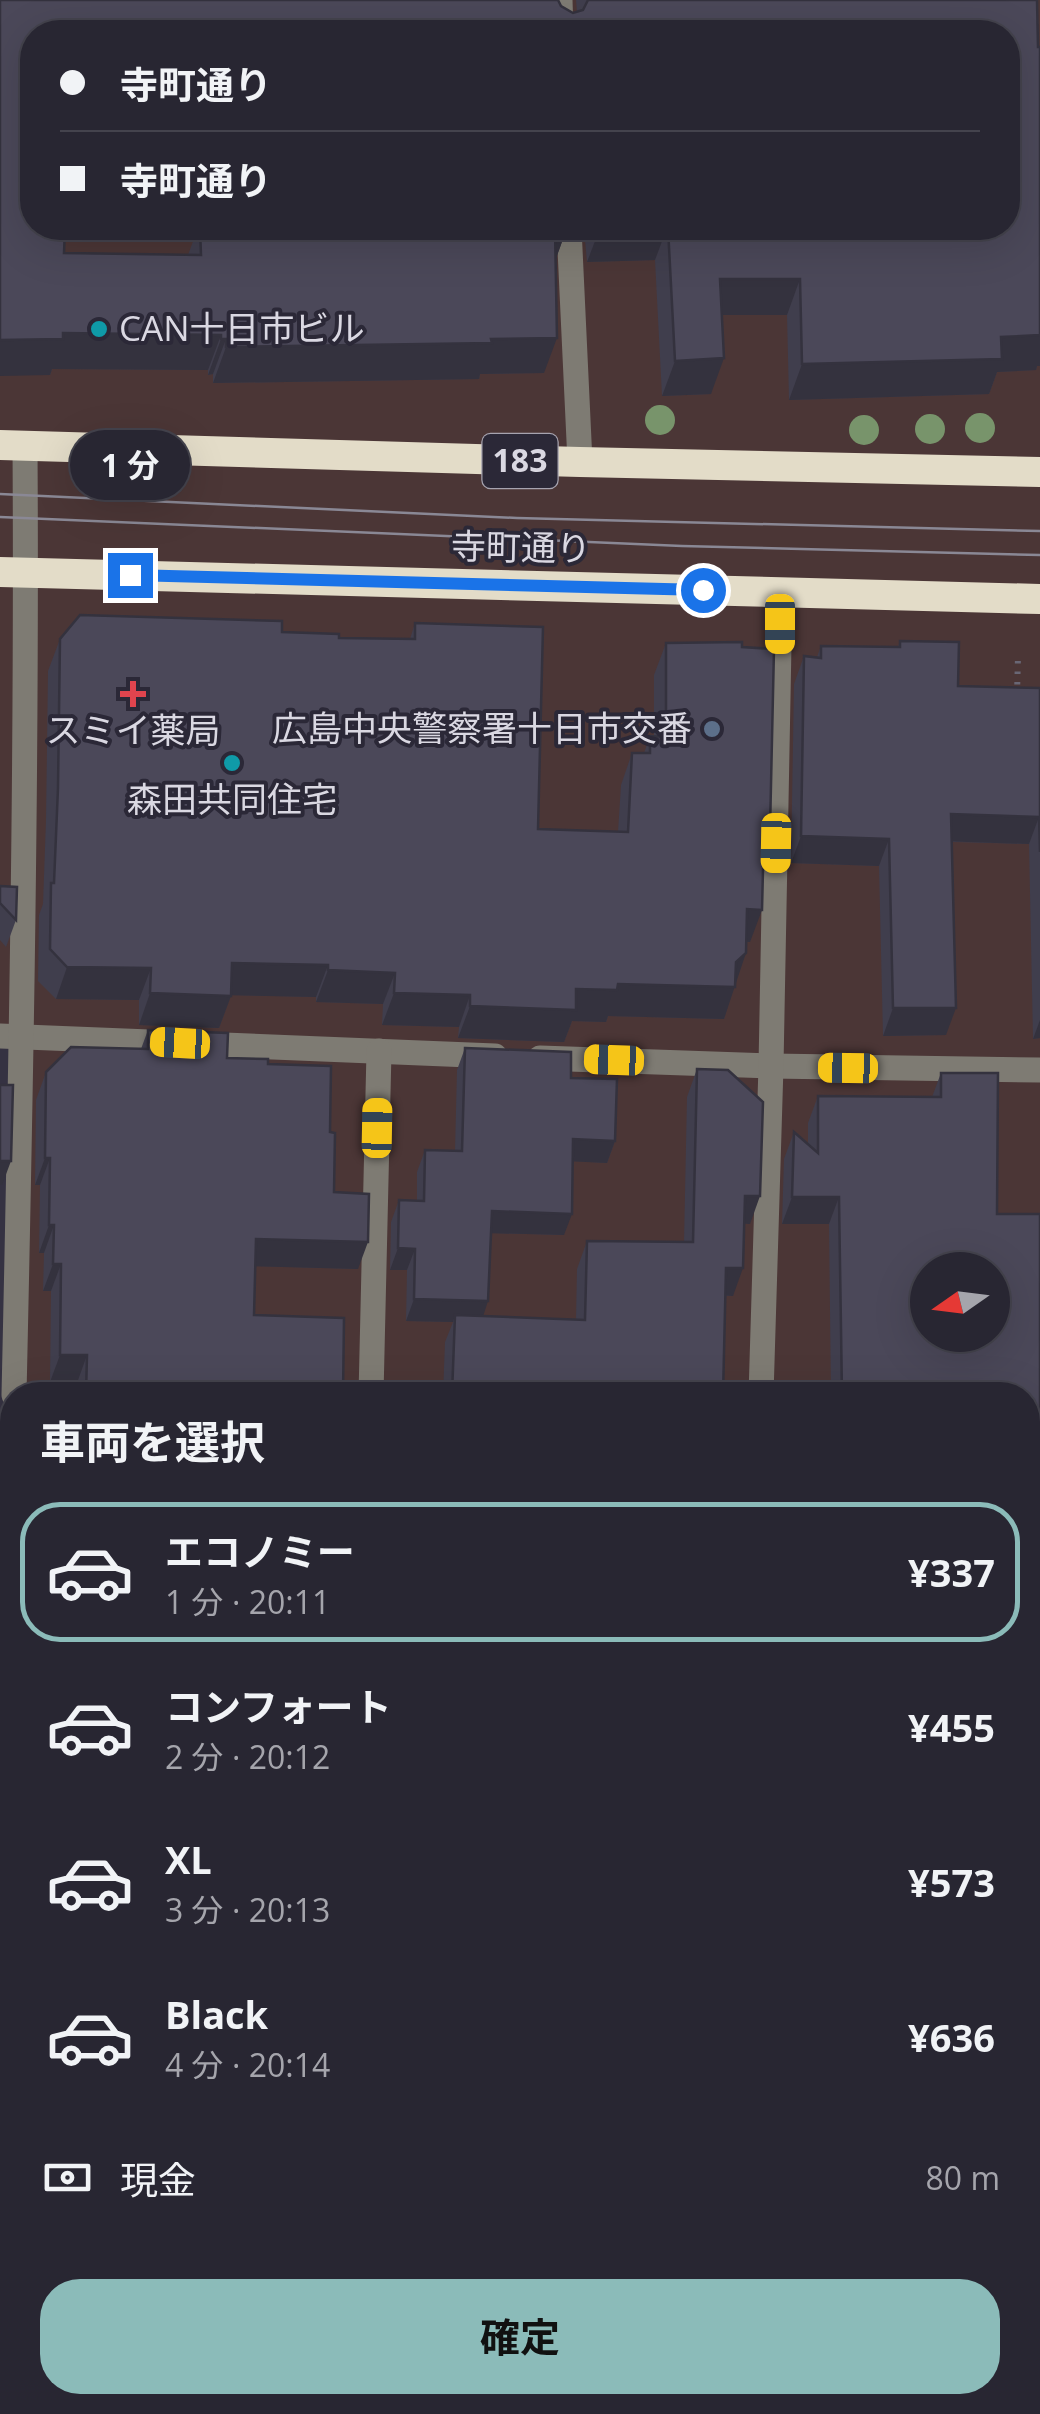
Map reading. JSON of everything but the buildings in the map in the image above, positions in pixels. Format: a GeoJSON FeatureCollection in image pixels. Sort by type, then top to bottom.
{"type":"FeatureCollection","features":[{"type":"Feature","properties":{"kind":"highway","name":"183"},"geometry":{"type":"LineString","coordinates":[[13,446],[1040,472]]}},
{"type":"Feature","properties":{"kind":"highway","name":"寺町通り"},"geometry":{"type":"LineString","coordinates":[[13,573],[1040,599]]}},
{"type":"Feature","properties":{"kind":"street"},"geometry":{"type":"LineString","coordinates":[[570,240],[580,462]]}},
{"type":"Feature","properties":{"kind":"street"},"geometry":{"type":"LineString","coordinates":[[13,446],[14,1382]]}},
{"type":"Feature","properties":{"kind":"street"},"geometry":{"type":"LineString","coordinates":[[761,1382],[780,592]]}},
{"type":"Feature","properties":{"kind":"street"},"geometry":{"type":"LineString","coordinates":[[11,1036],[771,1066],[1040,1070]]}},
{"type":"Feature","properties":{"kind":"street"},"geometry":{"type":"LineString","coordinates":[[371,1382],[379,1051]]}},
{"type":"Feature","properties":{"kind":"path"},"geometry":{"type":"LineString","coordinates":[[1016,696],[1018,656]]}},
{"type":"Feature","properties":{"kind":"shaded area"},"geometry":{"type":"Polygon","coordinates":[[[0,0],[1040,0],[1040,1382],[13,1382],[17,1047],[0,1046],[0,0]]]}},
{"type":"Feature","properties":{"kind":"tram line"},"geometry":{"type":"LineString","coordinates":[[0,494],[517,518],[1040,531]]}},
{"type":"Feature","properties":{"kind":"tram line"},"geometry":{"type":"LineString","coordinates":[[0,517],[682,546],[1040,555]]}},
{"type":"Feature","properties":{"kind":"place","name":"CAN十日市ビル"},"geometry":{"type":"Point","coordinates":[99,329]}},
{"type":"Feature","properties":{"kind":"place","name":"スミイ薬局"},"geometry":{"type":"Point","coordinates":[133,694]}},
{"type":"Feature","properties":{"kind":"place","name":"広島中央警察署十日市交番"},"geometry":{"type":"Point","coordinates":[712,729]}},
{"type":"Feature","properties":{"kind":"place","name":"森田共同住宅"},"geometry":{"type":"Point","coordinates":[232,763]}},
{"type":"Feature","properties":{"kind":"route"},"geometry":{"type":"LineString","coordinates":[[130,575],[703,590]]}}]}
